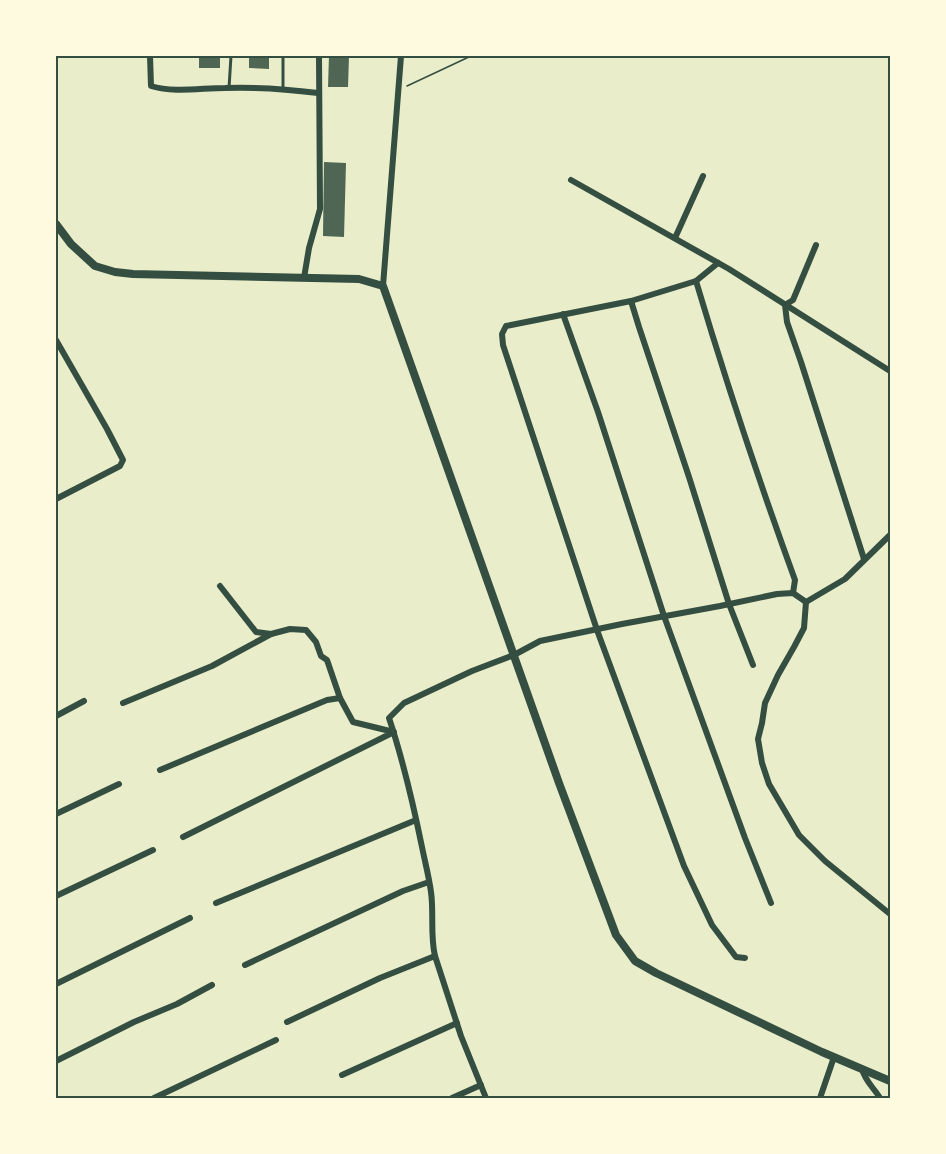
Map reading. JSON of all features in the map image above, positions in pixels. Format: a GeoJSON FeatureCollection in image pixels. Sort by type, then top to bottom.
{"type":"FeatureCollection","features":[{"type":"Feature","properties":{"kind":"street"},"geometry":{"type":"LineString","coordinates":[[150,56],[151,86],[162,89],[283,89],[318,93]]}},
{"type":"Feature","properties":{"kind":"street"},"geometry":{"type":"LineString","coordinates":[[304,278],[309,248],[320,208],[319,56]]}},
{"type":"Feature","properties":{"kind":"street"},"geometry":{"type":"LineString","coordinates":[[401,56],[383,286],[563,794],[616,935],[634,961],[656,973],[834,1057],[891,1081]]}},
{"type":"Feature","properties":{"kind":"street"},"geometry":{"type":"LineString","coordinates":[[675,238],[703,177]]}},
{"type":"Feature","properties":{"kind":"street"},"geometry":{"type":"LineString","coordinates":[[571,180],[718,263],[891,371]]}},
{"type":"Feature","properties":{"kind":"street"},"geometry":{"type":"LineString","coordinates":[[56,224],[71,244],[95,266],[114,272],[359,279],[383,286]]}},
{"type":"Feature","properties":{"kind":"street"},"geometry":{"type":"LineString","coordinates":[[785,305],[793,300],[816,245]]}},
{"type":"Feature","properties":{"kind":"street"},"geometry":{"type":"LineString","coordinates":[[718,263],[696,281],[631,301],[506,326],[502,334],[503,345],[597,630],[684,866],[712,925],[736,957],[746,958]]}},
{"type":"Feature","properties":{"kind":"street"},"geometry":{"type":"LineString","coordinates":[[696,281],[763,492],[795,580],[793,593]]}},
{"type":"Feature","properties":{"kind":"street"},"geometry":{"type":"LineString","coordinates":[[631,301],[729,604],[753,665]]}},
{"type":"Feature","properties":{"kind":"street"},"geometry":{"type":"LineString","coordinates":[[785,305],[787,322],[864,560]]}},
{"type":"Feature","properties":{"kind":"street"},"geometry":{"type":"LineString","coordinates":[[563,315],[598,412],[664,616],[744,838],[771,903]]}},
{"type":"Feature","properties":{"kind":"street"},"geometry":{"type":"LineString","coordinates":[[56,340],[123,460],[120,466],[56,500]]}},
{"type":"Feature","properties":{"kind":"street"},"geometry":{"type":"LineString","coordinates":[[806,602],[845,579],[891,535]]}},
{"type":"Feature","properties":{"kind":"street"},"geometry":{"type":"LineString","coordinates":[[220,586],[256,632],[271,634]]}},
{"type":"Feature","properties":{"kind":"street"},"geometry":{"type":"LineString","coordinates":[[486,1098],[457,1023],[432,946],[429,882],[417,820],[389,718],[404,703],[540,642],[777,594],[793,593],[806,602]]}},
{"type":"Feature","properties":{"kind":"street"},"geometry":{"type":"LineString","coordinates":[[806,602],[804,628],[765,703],[758,739],[762,763],[769,784],[799,835],[825,861],[891,914]]}},
{"type":"Feature","properties":{"kind":"street"},"geometry":{"type":"LineString","coordinates":[[123,703],[212,666],[271,634],[290,629],[306,630],[316,642],[321,656],[327,660],[340,698],[354,722],[394,732]]}},
{"type":"Feature","properties":{"kind":"street"},"geometry":{"type":"LineString","coordinates":[[160,770],[327,700],[340,698]]}},
{"type":"Feature","properties":{"kind":"street"},"geometry":{"type":"LineString","coordinates":[[56,716],[84,701]]}},
{"type":"Feature","properties":{"kind":"street"},"geometry":{"type":"LineString","coordinates":[[183,837],[394,732]]}},
{"type":"Feature","properties":{"kind":"street"},"geometry":{"type":"LineString","coordinates":[[56,814],[119,784]]}},
{"type":"Feature","properties":{"kind":"street"},"geometry":{"type":"LineString","coordinates":[[216,903],[417,820]]}},
{"type":"Feature","properties":{"kind":"street"},"geometry":{"type":"LineString","coordinates":[[56,896],[153,850]]}},
{"type":"Feature","properties":{"kind":"street"},"geometry":{"type":"LineString","coordinates":[[245,965],[403,891],[429,882]]}},
{"type":"Feature","properties":{"kind":"street"},"geometry":{"type":"LineString","coordinates":[[56,984],[190,918]]}},
{"type":"Feature","properties":{"kind":"street"},"geometry":{"type":"LineString","coordinates":[[287,1022],[380,978],[435,956]]}},
{"type":"Feature","properties":{"kind":"street"},"geometry":{"type":"LineString","coordinates":[[56,1061],[212,985]]}},
{"type":"Feature","properties":{"kind":"street"},"geometry":{"type":"LineString","coordinates":[[342,1075],[457,1023]]}},
{"type":"Feature","properties":{"kind":"street"},"geometry":{"type":"LineString","coordinates":[[154,1098],[276,1040]]}},
{"type":"Feature","properties":{"kind":"street"},"geometry":{"type":"LineString","coordinates":[[820,1098],[834,1057]]}},
{"type":"Feature","properties":{"kind":"street"},"geometry":{"type":"LineString","coordinates":[[862,1069],[866,1081],[880,1098]]}},
{"type":"Feature","properties":{"kind":"street"},"geometry":{"type":"LineString","coordinates":[[452,1098],[481,1085]]}},
{"type":"Feature","properties":{"kind":"lane"},"geometry":{"type":"LineString","coordinates":[[229,88],[231,56]]}},
{"type":"Feature","properties":{"kind":"lane"},"geometry":{"type":"LineString","coordinates":[[283,56],[283,89]]}},
{"type":"Feature","properties":{"kind":"path"},"geometry":{"type":"LineString","coordinates":[[398,90],[471,56]]}},
{"type":"Feature","properties":{"kind":"building"},"geometry":{"type":"Polygon","coordinates":[[[199,56],[220,56],[220,68],[199,68],[199,56]]]}},
{"type":"Feature","properties":{"kind":"building"},"geometry":{"type":"Polygon","coordinates":[[[249,56],[269,56],[269,69],[249,68],[249,56]]]}},
{"type":"Feature","properties":{"kind":"building"},"geometry":{"type":"Polygon","coordinates":[[[329,56],[349,56],[348,87],[328,87],[329,56]]]}},
{"type":"Feature","properties":{"kind":"building"},"geometry":{"type":"Polygon","coordinates":[[[324,162],[346,163],[344,237],[323,236],[324,162]]]}}]}
